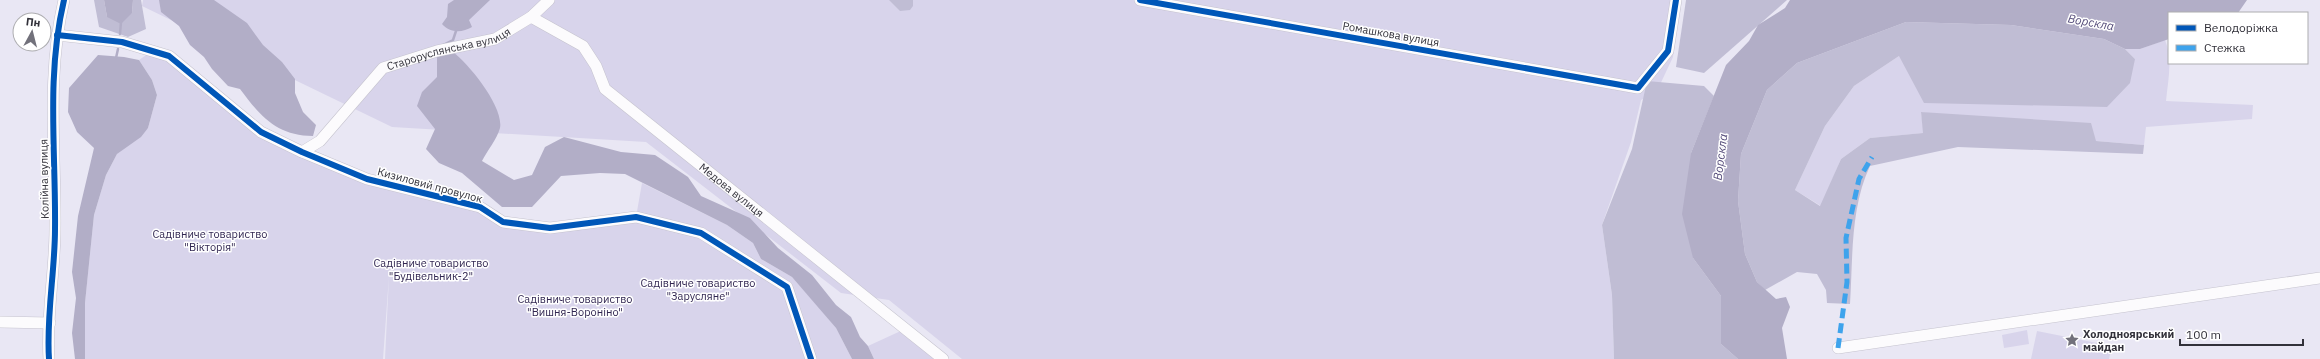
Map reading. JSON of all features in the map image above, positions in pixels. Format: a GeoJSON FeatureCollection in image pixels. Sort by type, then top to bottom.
{"type":"FeatureCollection","features":[{"type":"Feature","properties":{"kind":"street","name":"Колійна вулиця"},"geometry":{"type":"LineString","coordinates":[[49,359],[56,182],[52,95],[57,35],[64,0]]}},
{"type":"Feature","properties":{"kind":"street","name":"Староруслянська вулиця"},"geometry":{"type":"LineString","coordinates":[[302,152],[320,141],[383,68],[437,51],[495,39],[531,17],[549,0]]}},
{"type":"Feature","properties":{"kind":"street","name":"Ромашкова вулиця"},"geometry":{"type":"LineString","coordinates":[[1140,0],[1638,88],[1668,51],[1676,0]]}},
{"type":"Feature","properties":{"kind":"street","name":"Медова вулиця"},"geometry":{"type":"LineString","coordinates":[[531,17],[583,46],[596,66],[605,89],[943,359]]}},
{"type":"Feature","properties":{"kind":"street","name":"Кизиловий провулок"},"geometry":{"type":"LineString","coordinates":[[57,35],[122,42],[169,56],[261,132],[302,152],[367,178],[480,208],[503,222],[550,228],[636,217],[701,233],[787,287],[811,359]]}},
{"type":"Feature","properties":{"kind":"street"},"geometry":{"type":"LineString","coordinates":[[1838,348],[2320,278]]}},
{"type":"Feature","properties":{"kind":"street"},"geometry":{"type":"LineString","coordinates":[[0,322],[50,323]]}},
{"type":"Feature","properties":{"kind":"green space"},"geometry":{"type":"Polygon","coordinates":[[[143,0],[1681,0],[1673,57],[1657,91],[1641,100],[1631,142],[1602,225],[1612,295],[1614,359],[962,359],[889,300],[841,293],[646,142],[392,127],[142,6],[143,0]]]}},
{"type":"Feature","properties":{"kind":"green space"},"geometry":{"type":"Polygon","coordinates":[[[2165,40],[2169,64],[2166,101],[2253,105],[2252,119],[2146,127],[2144,145],[2096,141],[1921,112],[1924,133],[1870,138],[1841,159],[1821,206],[1795,190],[1825,126],[1854,86],[1899,56],[2135,59],[2125,49],[2140,49],[2165,40]]]}},
{"type":"Feature","properties":{"kind":"green space"},"geometry":{"type":"Polygon","coordinates":[[[152,51],[169,56],[261,132],[367,179],[480,207],[503,222],[550,228],[636,217],[642,183],[727,225],[753,243],[761,259],[792,277],[818,306],[836,328],[852,359],[385,359],[389,276],[383,359],[85,359],[85,303],[94,215],[106,175],[117,154],[148,128],[157,95],[152,80],[139,60],[152,51]]]}},
{"type":"Feature","properties":{"kind":"green space"},"geometry":{"type":"Polygon","coordinates":[[[905,329],[943,359],[874,359],[868,346],[905,329]]]}},
{"type":"Feature","properties":{"kind":"green space"},"geometry":{"type":"Polygon","coordinates":[[[2027,330],[2029,344],[2004,348],[2002,335],[2027,330]]]}},
{"type":"Feature","properties":{"kind":"green space"},"geometry":{"type":"Polygon","coordinates":[[[2037,331],[2112,346],[2109,359],[2031,359],[2037,331]]]}},
{"type":"Feature","properties":{"kind":"shaded area"},"geometry":{"type":"Polygon","coordinates":[[[94,0],[104,0],[107,17],[132,13],[133,0],[141,0],[146,29],[128,37],[99,27],[94,0]]]}},
{"type":"Feature","properties":{"kind":"shaded area"},"geometry":{"type":"Polygon","coordinates":[[[889,0],[913,0],[913,6],[910,10],[900,11],[889,0]]]}},
{"type":"Feature","properties":{"kind":"shaded area"},"geometry":{"type":"Polygon","coordinates":[[[1686,0],[1787,0],[1704,73],[1676,67],[1686,0]]]}},
{"type":"Feature","properties":{"kind":"shaded area"},"geometry":{"type":"Polygon","coordinates":[[[1906,22],[2011,25],[2104,39],[2125,49],[2135,59],[2130,83],[2107,107],[1924,103],[1899,56],[1854,86],[1825,126],[1795,190],[1820,206],[1841,159],[1870,138],[1923,133],[1921,112],[2091,123],[2096,141],[2144,145],[2143,154],[1958,147],[1870,166],[1859,199],[1856,216],[1852,252],[1850,304],[1827,303],[1826,290],[1817,274],[1797,272],[1765,290],[1757,282],[1745,254],[1738,201],[1741,154],[1767,90],[1797,63],[1906,22]]]}},
{"type":"Feature","properties":{"kind":"shaded area"},"geometry":{"type":"Polygon","coordinates":[[[1647,81],[1704,86],[1714,96],[1691,153],[1693,258],[1721,296],[1721,344],[1738,359],[1614,359],[1612,295],[1602,225],[1632,149],[1647,81]]]}},
{"type":"Feature","properties":{"kind":"water"},"geometry":{"type":"Polygon","coordinates":[[[104,0],[133,0],[132,13],[121,24],[107,17],[104,0]]]}},
{"type":"Feature","properties":{"kind":"water"},"geometry":{"type":"Polygon","coordinates":[[[159,0],[214,0],[247,23],[263,45],[282,62],[295,79],[295,93],[303,112],[316,125],[313,136],[289,132],[270,123],[262,116],[240,89],[228,86],[212,69],[204,57],[190,45],[179,26],[161,12],[159,0]]]}},
{"type":"Feature","properties":{"kind":"water"},"geometry":{"type":"Polygon","coordinates":[[[454,0],[490,0],[469,20],[472,27],[456,31],[445,27],[442,24],[447,17],[448,4],[454,0]]]}},
{"type":"Feature","properties":{"kind":"water","name":"Ворскла"},"geometry":{"type":"Polygon","coordinates":[[[1790,0],[2247,0],[2239,12],[2168,12],[2168,39],[2140,49],[2125,49],[2104,39],[2011,25],[1906,22],[1797,63],[1767,90],[1741,154],[1738,201],[1745,254],[1757,282],[1776,299],[1786,297],[1790,307],[1782,328],[1787,359],[1738,359],[1721,344],[1721,296],[1693,258],[1682,214],[1691,153],[1726,65],[1749,41],[1758,25],[1785,8],[1790,0]]]}},
{"type":"Feature","properties":{"kind":"water"},"geometry":{"type":"Polygon","coordinates":[[[453,52],[468,66],[484,87],[497,109],[500,119],[499,132],[482,161],[514,180],[532,175],[545,147],[564,137],[621,152],[655,155],[688,177],[701,196],[750,218],[778,248],[812,275],[836,305],[851,317],[860,337],[868,346],[874,359],[852,359],[836,328],[792,277],[761,259],[753,243],[727,225],[625,174],[600,173],[561,176],[532,207],[502,207],[462,173],[439,163],[426,149],[435,129],[417,106],[422,92],[437,77],[437,56],[453,52]]]}},
{"type":"Feature","properties":{"kind":"water"},"geometry":{"type":"Polygon","coordinates":[[[98,55],[139,60],[152,80],[157,95],[148,128],[141,137],[117,154],[106,175],[94,215],[85,303],[85,359],[75,359],[72,333],[76,298],[72,272],[78,216],[94,148],[77,132],[68,112],[69,88],[98,55]]]}},
{"type":"Feature","properties":{"kind":"waterway"},"geometry":{"type":"LineString","coordinates":[[120,34],[121,22]]}},
{"type":"Feature","properties":{"kind":"waterway"},"geometry":{"type":"LineString","coordinates":[[443,45],[453,40],[457,28]]}},
{"type":"Feature","properties":{"kind":"waterway"},"geometry":{"type":"LineString","coordinates":[[116,58],[118,49]]}},
{"type":"Feature","properties":{"kind":"marked path"},"geometry":{"type":"LineString","coordinates":[[1838,348],[1847,282],[1846,238],[1859,179],[1872,157]]}},
{"type":"Feature","properties":{"kind":"cycle path"},"geometry":{"type":"LineString","coordinates":[[49,359],[48,343],[55,229],[53,114],[55,57],[58,29],[64,0]]}},
{"type":"Feature","properties":{"kind":"cycle path"},"geometry":{"type":"LineString","coordinates":[[1140,0],[1638,88],[1668,51],[1676,0]]}},
{"type":"Feature","properties":{"kind":"cycle path"},"geometry":{"type":"LineString","coordinates":[[57,35],[122,42],[169,56],[261,132],[302,152],[367,179],[480,207],[503,222],[550,228],[636,217],[701,233],[787,287],[811,359]]}},
{"type":"Feature","properties":{"kind":"place","name":"Холодноярський майдан"},"geometry":{"type":"Point","coordinates":[2072,340]}},
{"type":"Feature","properties":{"kind":"park label","name":"Садівниче товариство \"Вікторія\""},"geometry":{"type":"Point","coordinates":[210,240]}},
{"type":"Feature","properties":{"kind":"park label","name":"Садівниче товариство \"Будівельник-2\""},"geometry":{"type":"Point","coordinates":[431,269]}},
{"type":"Feature","properties":{"kind":"park label","name":"Садівниче товариство \"Зарусляне\""},"geometry":{"type":"Point","coordinates":[698,289]}},
{"type":"Feature","properties":{"kind":"park label","name":"Садівниче товариство \"Вишня-Вороніно\""},"geometry":{"type":"Point","coordinates":[575,305]}}]}
